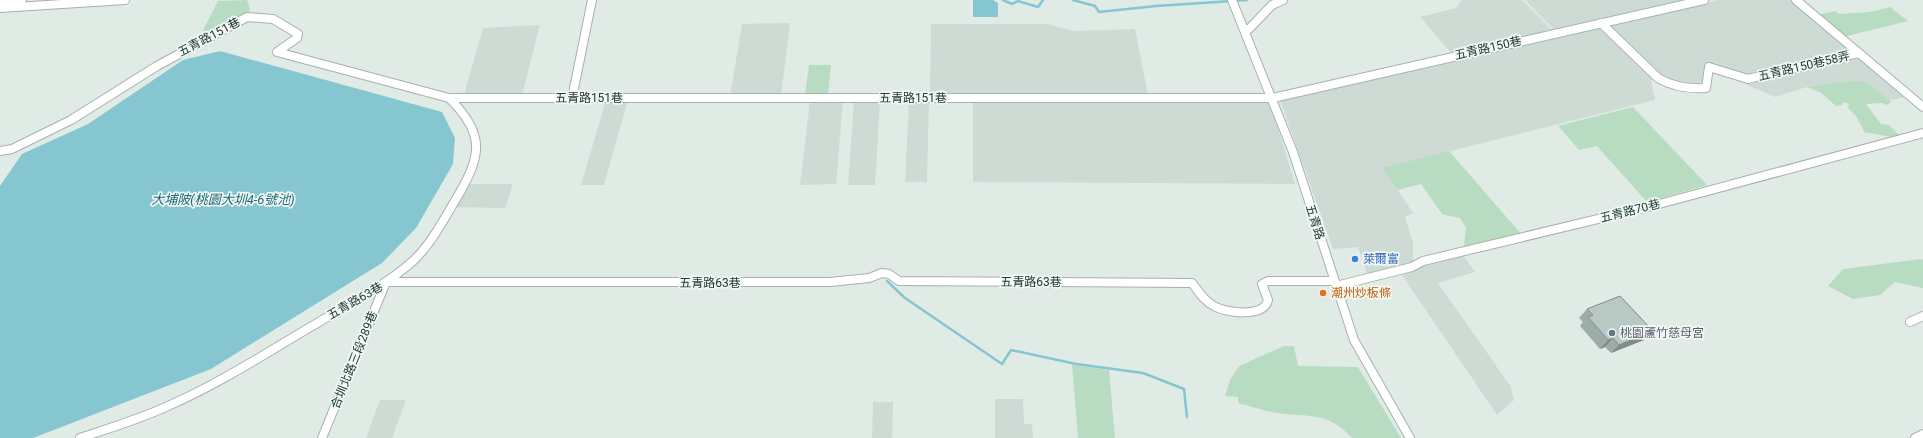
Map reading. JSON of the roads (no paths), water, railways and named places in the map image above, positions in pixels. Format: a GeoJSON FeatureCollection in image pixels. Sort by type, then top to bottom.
{"type":"FeatureCollection","features":[{"type":"Feature","properties":{"kind":"street"},"geometry":{"type":"LineString","coordinates":[[0,1],[22,0]]}},
{"type":"Feature","properties":{"kind":"street"},"geometry":{"type":"LineString","coordinates":[[0,8],[125,0]]}},
{"type":"Feature","properties":{"kind":"street"},"geometry":{"type":"LineString","coordinates":[[572,98],[592,0]]}},
{"type":"Feature","properties":{"kind":"street","name":"五青路"},"geometry":{"type":"LineString","coordinates":[[1232,0],[1273,98],[1293,152],[1354,340],[1410,438]]}},
{"type":"Feature","properties":{"kind":"street"},"geometry":{"type":"LineString","coordinates":[[1244,30],[1249,29],[1272,5],[1284,0]]}},
{"type":"Feature","properties":{"kind":"street","name":"五青路150巷"},"geometry":{"type":"LineString","coordinates":[[1273,98],[1704,0]]}},
{"type":"Feature","properties":{"kind":"street"},"geometry":{"type":"LineString","coordinates":[[1796,0],[1923,107]]}},
{"type":"Feature","properties":{"kind":"street","name":"五青路151巷"},"geometry":{"type":"LineString","coordinates":[[0,151],[12,149],[72,120],[157,66],[247,17],[273,19],[298,34],[296,38],[278,52],[449,98],[1273,98]]}},
{"type":"Feature","properties":{"kind":"street","name":"五青路150巷58弄"},"geometry":{"type":"LineString","coordinates":[[1601,23],[1658,78],[1667,84],[1697,89],[1706,88],[1710,67],[1748,79],[1858,53]]}},
{"type":"Feature","properties":{"kind":"street"},"geometry":{"type":"LineString","coordinates":[[386,282],[413,261],[434,237],[466,181],[476,152],[476,134],[469,118],[449,98]]}},
{"type":"Feature","properties":{"kind":"street","name":"五青路70巷"},"geometry":{"type":"LineString","coordinates":[[1336,284],[1412,267],[1423,261],[1642,209],[1923,133]]}},
{"type":"Feature","properties":{"kind":"street","name":"五青路63巷"},"geometry":{"type":"LineString","coordinates":[[80,438],[168,407],[227,378],[386,282],[830,282],[869,278],[882,273],[889,274],[899,281],[1192,283],[1202,297],[1213,306],[1228,311],[1243,313],[1258,311],[1267,305],[1268,300],[1262,284],[1268,281],[1336,284]]}},
{"type":"Feature","properties":{"kind":"street","name":"合圳北路三段289巷"},"geometry":{"type":"LineString","coordinates":[[322,438],[386,282]]}},
{"type":"Feature","properties":{"kind":"street"},"geometry":{"type":"LineString","coordinates":[[1910,322],[1923,316]]}},
{"type":"Feature","properties":{"kind":"street"},"geometry":{"type":"LineString","coordinates":[[1915,438],[1923,434]]}},
{"type":"Feature","properties":{"kind":"water"},"geometry":{"type":"Polygon","coordinates":[[[973,0],[993,0],[998,3],[998,17],[973,17],[973,0]]]}},
{"type":"Feature","properties":{"kind":"water","name":"大埔陂(桃園大圳4-6號池)"},"geometry":{"type":"Polygon","coordinates":[[[220,51],[442,112],[455,138],[453,164],[416,228],[382,263],[211,369],[33,438],[0,438],[0,186],[22,154],[88,124],[183,60],[220,51]]]}},
{"type":"Feature","properties":{"kind":"waterway"},"geometry":{"type":"LineString","coordinates":[[1003,0],[1012,4],[1018,1],[1038,7],[1043,0]]}},
{"type":"Feature","properties":{"kind":"waterway"},"geometry":{"type":"LineString","coordinates":[[1073,0],[1095,6],[1099,12],[1156,6],[1247,0]]}},
{"type":"Feature","properties":{"kind":"waterway"},"geometry":{"type":"LineString","coordinates":[[887,281],[905,298],[1002,364],[1011,350],[1076,364],[1143,373],[1184,389],[1187,417]]}},
{"type":"Feature","properties":{"kind":"place","name":"萊爾富"},"geometry":{"type":"Point","coordinates":[1355,259]}},
{"type":"Feature","properties":{"kind":"place","name":"潮州炒板條"},"geometry":{"type":"Point","coordinates":[1323,293]}},
{"type":"Feature","properties":{"kind":"place","name":"桃園蘆竹慈母宮"},"geometry":{"type":"Point","coordinates":[1612,333]}}]}
